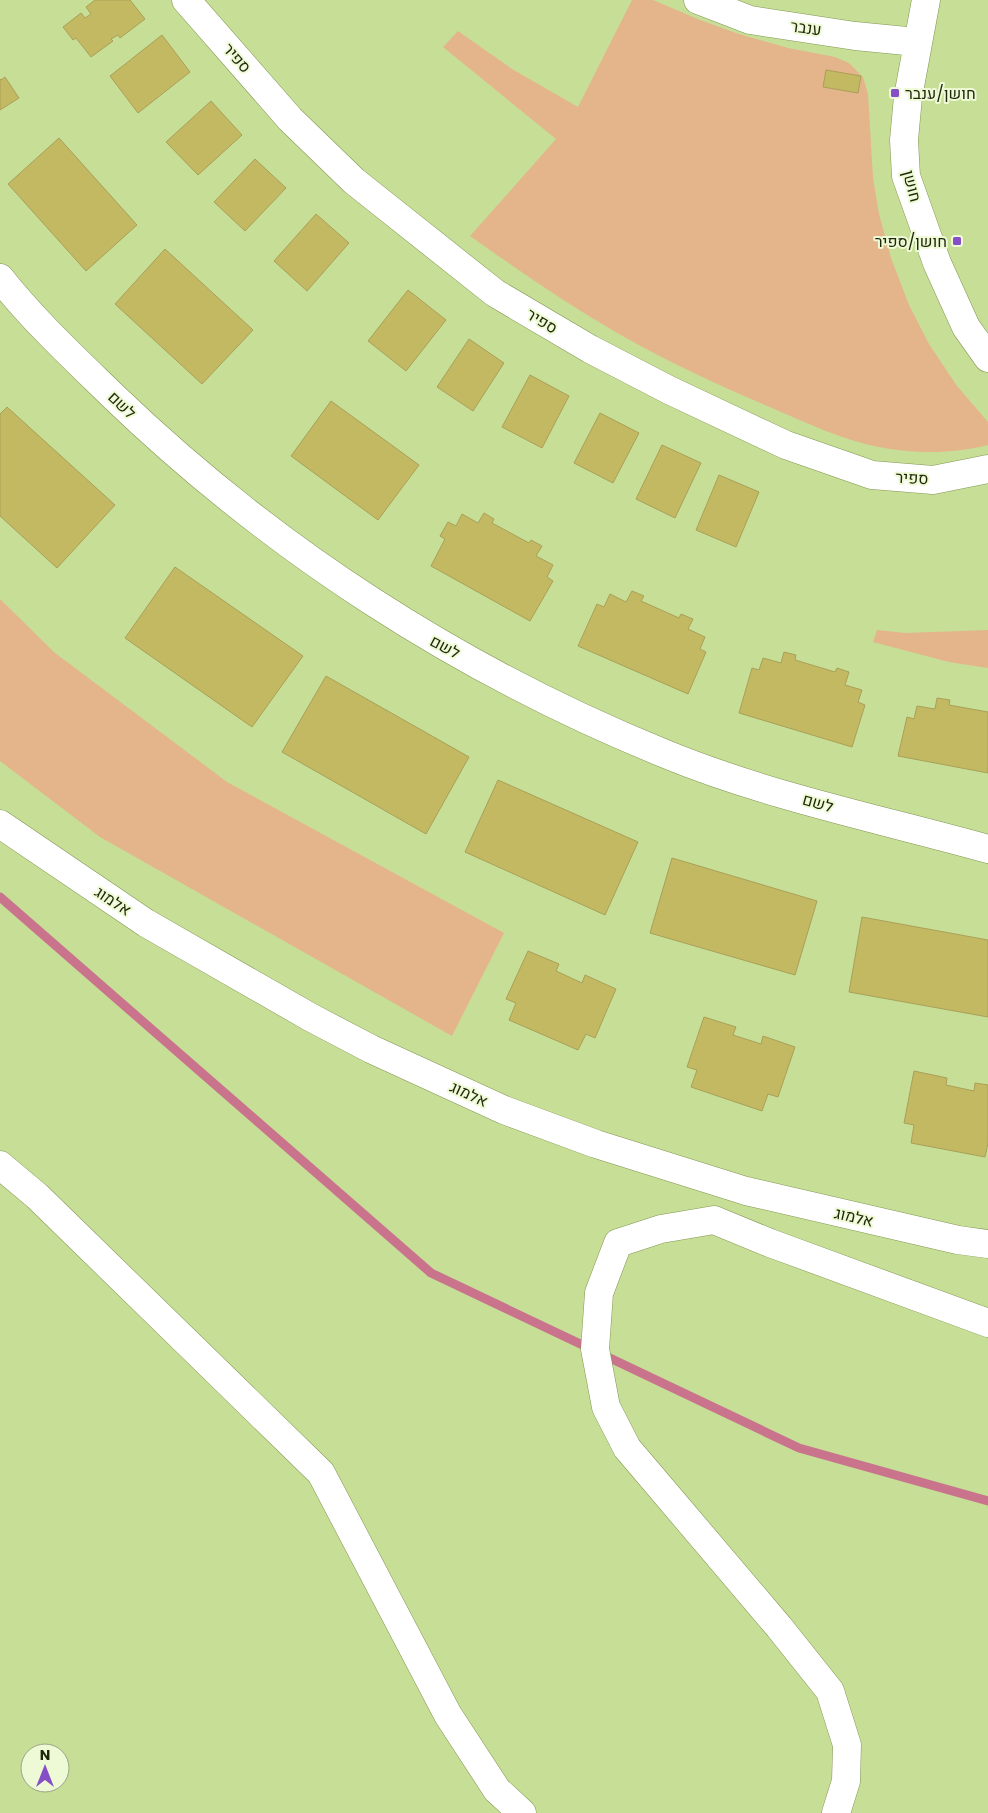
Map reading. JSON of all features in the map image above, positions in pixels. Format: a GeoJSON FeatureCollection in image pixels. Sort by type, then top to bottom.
{"type":"FeatureCollection","features":[{"type":"Feature","properties":{"kind":"street","name":"ספיר"},"geometry":{"type":"LineString","coordinates":[[186,0],[290,119],[354,181],[495,293],[590,350],[669,390],[786,445],[872,475],[933,480],[988,469]]}},
{"type":"Feature","properties":{"kind":"street","name":"ענבר"},"geometry":{"type":"LineString","coordinates":[[698,0],[750,20],[856,36],[917,42]]}},
{"type":"Feature","properties":{"kind":"street","name":"חושן"},"geometry":{"type":"LineString","coordinates":[[926,0],[917,42],[904,140],[906,176],[937,263],[966,327],[988,358]]}},
{"type":"Feature","properties":{"kind":"street","name":"לשם"},"geometry":{"type":"LineString","coordinates":[[0,278],[25,309],[154,436],[232,501],[304,557],[418,632],[550,702],[664,754],[767,789],[988,849]]}},
{"type":"Feature","properties":{"kind":"street","name":"אלמוג"},"geometry":{"type":"LineString","coordinates":[[0,824],[146,924],[371,1049],[504,1110],[596,1144],[746,1191],[921,1232],[988,1244]]}},
{"type":"Feature","properties":{"kind":"street"},"geometry":{"type":"LineString","coordinates":[[0,1165],[37,1196],[321,1473],[448,1715],[497,1790],[522,1813]]}},
{"type":"Feature","properties":{"kind":"street"},"geometry":{"type":"LineString","coordinates":[[836,1813],[846,1781],[847,1745],[830,1691],[779,1627],[627,1448],[606,1407],[595,1349],[599,1293],[618,1243],[661,1229],[714,1220],[779,1247],[988,1323]]}},
{"type":"Feature","properties":{"kind":"shaded area"},"geometry":{"type":"Polygon","coordinates":[[[632,0],[653,0],[739,34],[788,48],[835,57],[849,63],[863,77],[868,94],[873,178],[879,214],[891,258],[909,305],[929,344],[957,386],[988,422],[988,445],[948,451],[906,451],[865,444],[825,430],[753,400],[675,364],[638,344],[562,299],[470,236],[556,139],[443,47],[458,31],[512,69],[578,107],[632,0]]]}},
{"type":"Feature","properties":{"kind":"shaded area"},"geometry":{"type":"Polygon","coordinates":[[[0,599],[55,653],[227,782],[504,933],[452,1036],[100,837],[0,761],[0,599]]]}},
{"type":"Feature","properties":{"kind":"shaded area"},"geometry":{"type":"Polygon","coordinates":[[[877,630],[906,633],[988,630],[988,668],[949,662],[873,642],[877,630]]]}},
{"type":"Feature","properties":{"kind":"building"},"geometry":{"type":"Polygon","coordinates":[[[95,0],[130,0],[145,19],[120,38],[118,35],[111,39],[113,41],[91,57],[76,38],[73,40],[63,27],[81,13],[85,18],[91,14],[86,7],[95,0]]]}},
{"type":"Feature","properties":{"kind":"building"},"geometry":{"type":"Polygon","coordinates":[[[162,35],[190,72],[138,113],[110,76],[162,35]]]}},
{"type":"Feature","properties":{"kind":"building"},"geometry":{"type":"Polygon","coordinates":[[[826,70],[861,76],[858,93],[823,87],[826,70]]]}},
{"type":"Feature","properties":{"kind":"building"},"geometry":{"type":"Polygon","coordinates":[[[5,77],[19,98],[0,110],[0,79],[5,77]]]}},
{"type":"Feature","properties":{"kind":"building"},"geometry":{"type":"Polygon","coordinates":[[[211,101],[242,135],[198,175],[166,142],[211,101]]]}},
{"type":"Feature","properties":{"kind":"building"},"geometry":{"type":"Polygon","coordinates":[[[59,138],[137,225],[86,271],[8,184],[59,138]]]}},
{"type":"Feature","properties":{"kind":"building"},"geometry":{"type":"Polygon","coordinates":[[[255,159],[286,188],[245,231],[214,202],[255,159]]]}},
{"type":"Feature","properties":{"kind":"building"},"geometry":{"type":"Polygon","coordinates":[[[316,214],[349,243],[307,291],[274,261],[316,214]]]}},
{"type":"Feature","properties":{"kind":"building"},"geometry":{"type":"Polygon","coordinates":[[[165,249],[253,330],[202,384],[115,304],[165,249]]]}},
{"type":"Feature","properties":{"kind":"building"},"geometry":{"type":"Polygon","coordinates":[[[408,290],[446,320],[406,371],[368,341],[408,290]]]}},
{"type":"Feature","properties":{"kind":"building"},"geometry":{"type":"Polygon","coordinates":[[[469,339],[504,363],[473,411],[437,387],[469,339]]]}},
{"type":"Feature","properties":{"kind":"building"},"geometry":{"type":"Polygon","coordinates":[[[530,375],[569,396],[542,448],[502,427],[530,375]]]}},
{"type":"Feature","properties":{"kind":"building"},"geometry":{"type":"Polygon","coordinates":[[[331,401],[419,465],[378,520],[291,456],[331,401]]]}},
{"type":"Feature","properties":{"kind":"building"},"geometry":{"type":"Polygon","coordinates":[[[7,407],[115,505],[57,568],[0,516],[0,414],[7,407]]]}},
{"type":"Feature","properties":{"kind":"building"},"geometry":{"type":"Polygon","coordinates":[[[600,413],[639,433],[613,483],[574,463],[600,413]]]}},
{"type":"Feature","properties":{"kind":"building"},"geometry":{"type":"Polygon","coordinates":[[[662,445],[701,463],[675,518],[636,499],[662,445]]]}},
{"type":"Feature","properties":{"kind":"building"},"geometry":{"type":"Polygon","coordinates":[[[719,475],[759,492],[736,547],[696,530],[719,475]]]}},
{"type":"Feature","properties":{"kind":"building"},"geometry":{"type":"Polygon","coordinates":[[[484,513],[494,519],[492,523],[529,543],[531,540],[542,546],[536,556],[553,565],[547,577],[553,581],[530,621],[431,566],[445,539],[440,536],[448,522],[456,526],[462,514],[478,523],[484,513]]]}},
{"type":"Feature","properties":{"kind":"building"},"geometry":{"type":"Polygon","coordinates":[[[175,567],[303,656],[252,727],[125,638],[175,567]]]}},
{"type":"Feature","properties":{"kind":"building"},"geometry":{"type":"Polygon","coordinates":[[[632,591],[644,596],[641,601],[679,618],[681,614],[693,619],[688,629],[705,637],[700,649],[706,652],[688,694],[578,646],[597,604],[604,607],[610,594],[626,602],[632,591]]]}},
{"type":"Feature","properties":{"kind":"building"},"geometry":{"type":"Polygon","coordinates":[[[784,652],[796,655],[795,660],[835,672],[837,668],[849,672],[845,685],[862,690],[858,702],[865,705],[852,747],[739,713],[752,668],[759,670],[763,658],[781,663],[784,652]]]}},
{"type":"Feature","properties":{"kind":"building"},"geometry":{"type":"Polygon","coordinates":[[[326,676],[469,757],[426,834],[282,752],[326,676]]]}},
{"type":"Feature","properties":{"kind":"building"},"geometry":{"type":"Polygon","coordinates":[[[937,698],[950,700],[949,705],[988,712],[988,773],[898,756],[907,717],[914,719],[917,706],[935,709],[937,698]]]}},
{"type":"Feature","properties":{"kind":"building"},"geometry":{"type":"Polygon","coordinates":[[[498,780],[638,842],[605,915],[465,852],[498,780]]]}},
{"type":"Feature","properties":{"kind":"building"},"geometry":{"type":"Polygon","coordinates":[[[672,858],[817,901],[795,975],[650,933],[672,858]]]}},
{"type":"Feature","properties":{"kind":"building"},"geometry":{"type":"Polygon","coordinates":[[[862,917],[988,940],[988,1017],[849,992],[862,917]]]}},
{"type":"Feature","properties":{"kind":"building"},"geometry":{"type":"Polygon","coordinates":[[[528,951],[559,964],[556,971],[582,983],[585,975],[616,989],[595,1038],[586,1034],[578,1050],[509,1020],[516,1003],[506,999],[528,951]]]}},
{"type":"Feature","properties":{"kind":"building"},"geometry":{"type":"Polygon","coordinates":[[[704,1017],[736,1027],[733,1035],[761,1044],[763,1036],[795,1047],[778,1097],[768,1094],[762,1111],[691,1087],[697,1070],[687,1067],[704,1017]]]}},
{"type":"Feature","properties":{"kind":"building"},"geometry":{"type":"Polygon","coordinates":[[[914,1071],[947,1078],[946,1085],[974,1091],[975,1083],[988,1085],[988,1143],[985,1157],[911,1143],[914,1125],[904,1123],[914,1071]]]}},
{"type":"Feature","properties":{"kind":"waterway"},"geometry":{"type":"LineString","coordinates":[[0,897],[431,1273],[799,1448],[988,1501]]}},
{"type":"Feature","properties":{"kind":"place","name":"חושן/ענבר"},"geometry":{"type":"Point","coordinates":[895,93]}},
{"type":"Feature","properties":{"kind":"place","name":"חושן/ספיר"},"geometry":{"type":"Point","coordinates":[957,241]}}]}
